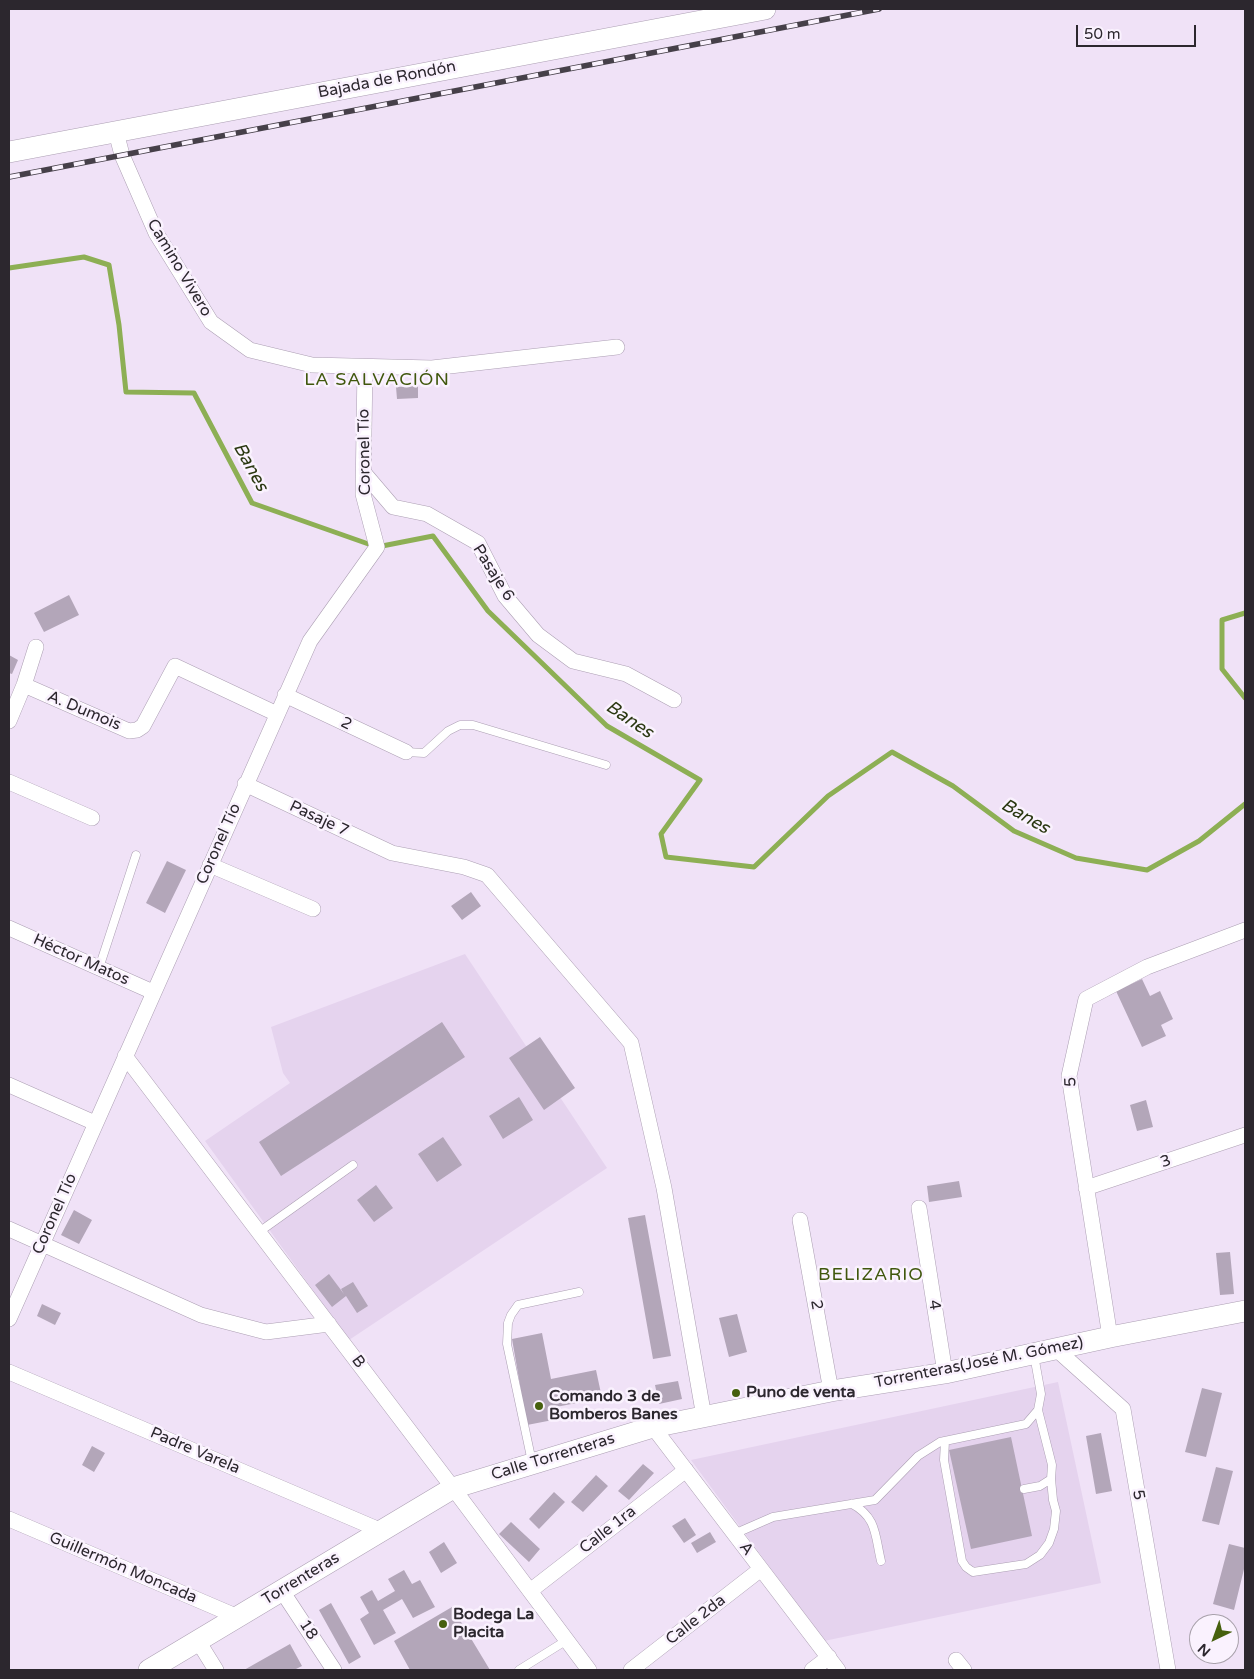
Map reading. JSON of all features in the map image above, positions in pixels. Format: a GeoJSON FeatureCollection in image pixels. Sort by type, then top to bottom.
{"type":"FeatureCollection","features":[{"type":"Feature","properties":{"kind":"street","name":"Bajada de Rondón"},"geometry":{"type":"LineString","coordinates":[[9,152],[764,9]]}},
{"type":"Feature","properties":{"kind":"street","name":"Camino Vivero"},"geometry":{"type":"LineString","coordinates":[[116,132],[122,155],[156,234],[211,322],[250,350],[312,365],[432,368],[616,347]]}},
{"type":"Feature","properties":{"kind":"street","name":"Coronel Tío"},"geometry":{"type":"LineString","coordinates":[[9,1319],[310,641],[378,547],[363,494],[365,367]]}},
{"type":"Feature","properties":{"kind":"street","name":"Pasaje 6"},"geometry":{"type":"LineString","coordinates":[[364,474],[393,507],[427,514],[478,543],[505,596],[538,635],[572,661],[626,674],[674,700]]}},
{"type":"Feature","properties":{"kind":"street"},"geometry":{"type":"LineString","coordinates":[[9,721],[24,685],[36,647]]}},
{"type":"Feature","properties":{"kind":"street","name":"A. Dumois"},"geometry":{"type":"LineString","coordinates":[[24,685],[129,731],[143,726],[174,666],[277,714]]}},
{"type":"Feature","properties":{"kind":"street","name":"2"},"geometry":{"type":"LineString","coordinates":[[285,695],[406,752]]}},
{"type":"Feature","properties":{"kind":"street"},"geometry":{"type":"LineString","coordinates":[[9,782],[92,818]]}},
{"type":"Feature","properties":{"kind":"street","name":"Pasaje 7"},"geometry":{"type":"LineString","coordinates":[[245,784],[392,853],[464,867],[487,875],[494,880],[631,1042],[664,1188],[704,1417]]}},
{"type":"Feature","properties":{"kind":"street"},"geometry":{"type":"LineString","coordinates":[[210,865],[313,909]]}},
{"type":"Feature","properties":{"kind":"street","name":"Héctor Matos"},"geometry":{"type":"LineString","coordinates":[[9,928],[153,992]]}},
{"type":"Feature","properties":{"kind":"street","name":"5"},"geometry":{"type":"LineString","coordinates":[[1110,1337],[1069,1076],[1086,999],[1147,967],[1245,930]]}},
{"type":"Feature","properties":{"kind":"street","name":"B"},"geometry":{"type":"LineString","coordinates":[[125,1056],[589,1670]]}},
{"type":"Feature","properties":{"kind":"street"},"geometry":{"type":"LineString","coordinates":[[9,1085],[95,1123]]}},
{"type":"Feature","properties":{"kind":"street","name":"3"},"geometry":{"type":"LineString","coordinates":[[1086,1188],[1245,1135]]}},
{"type":"Feature","properties":{"kind":"street","name":"4"},"geometry":{"type":"LineString","coordinates":[[919,1208],[945,1373]]}},
{"type":"Feature","properties":{"kind":"street","name":"2"},"geometry":{"type":"LineString","coordinates":[[800,1220],[832,1391]]}},
{"type":"Feature","properties":{"kind":"street"},"geometry":{"type":"LineString","coordinates":[[9,1229],[201,1315],[266,1332],[329,1324]]}},
{"type":"Feature","properties":{"kind":"street","name":"Torrenteras(José M. Gómez)"},"geometry":{"type":"LineString","coordinates":[[653,1427],[832,1391],[945,1373],[1110,1337],[1245,1311]]}},
{"type":"Feature","properties":{"kind":"street","name":"5"},"geometry":{"type":"LineString","coordinates":[[1056,1349],[1124,1409],[1168,1670]]}},
{"type":"Feature","properties":{"kind":"street","name":"Padre Varela"},"geometry":{"type":"LineString","coordinates":[[9,1372],[382,1531]]}},
{"type":"Feature","properties":{"kind":"street","name":"Calle Torrenteras"},"geometry":{"type":"LineString","coordinates":[[453,1488],[653,1427]]}},
{"type":"Feature","properties":{"kind":"street","name":"A"},"geometry":{"type":"LineString","coordinates":[[653,1427],[838,1670]]}},
{"type":"Feature","properties":{"kind":"street","name":"Calle 1ra"},"geometry":{"type":"LineString","coordinates":[[530,1591],[686,1470]]}},
{"type":"Feature","properties":{"kind":"street","name":"Torrenteras"},"geometry":{"type":"LineString","coordinates":[[149,1670],[453,1488]]}},
{"type":"Feature","properties":{"kind":"street","name":"Guillermón Moncada"},"geometry":{"type":"LineString","coordinates":[[9,1519],[238,1617]]}},
{"type":"Feature","properties":{"kind":"street","name":"Calle 2da"},"geometry":{"type":"LineString","coordinates":[[631,1670],[761,1569]]}},
{"type":"Feature","properties":{"kind":"street","name":"18"},"geometry":{"type":"LineString","coordinates":[[282,1591],[334,1670]]}},
{"type":"Feature","properties":{"kind":"street"},"geometry":{"type":"LineString","coordinates":[[198,1641],[216,1670]]}},
{"type":"Feature","properties":{"kind":"street"},"geometry":{"type":"LineString","coordinates":[[812,1670],[828,1657]]}},
{"type":"Feature","properties":{"kind":"lane"},"geometry":{"type":"LineString","coordinates":[[406,752],[424,753],[448,731],[460,725],[473,725],[606,765]]}},
{"type":"Feature","properties":{"kind":"lane"},"geometry":{"type":"LineString","coordinates":[[99,968],[136,855]]}},
{"type":"Feature","properties":{"kind":"lane"},"geometry":{"type":"LineString","coordinates":[[259,1232],[353,1165]]}},
{"type":"Feature","properties":{"kind":"lane"},"geometry":{"type":"LineString","coordinates":[[532,1464],[507,1344],[508,1323],[518,1305],[579,1292]]}},
{"type":"Feature","properties":{"kind":"lane"},"geometry":{"type":"LineString","coordinates":[[945,1441],[944,1460],[962,1560],[966,1568],[973,1572],[1026,1564],[1040,1554],[1049,1543],[1054,1529],[1056,1511],[1051,1479],[1052,1464],[1038,1410],[1041,1394],[1034,1353]]}},
{"type":"Feature","properties":{"kind":"lane"},"geometry":{"type":"LineString","coordinates":[[734,1534],[773,1517],[875,1500],[918,1456],[940,1442],[1026,1424],[1038,1410]]}},
{"type":"Feature","properties":{"kind":"lane"},"geometry":{"type":"LineString","coordinates":[[1024,1489],[1040,1486],[1051,1479]]}},
{"type":"Feature","properties":{"kind":"lane"},"geometry":{"type":"LineString","coordinates":[[852,1504],[862,1509],[869,1517],[881,1561]]}},
{"type":"Feature","properties":{"kind":"lane"},"geometry":{"type":"LineString","coordinates":[[519,1670],[566,1640]]}},
{"type":"Feature","properties":{"kind":"shaded area"},"geometry":{"type":"Polygon","coordinates":[[[465,954],[607,1168],[349,1340],[205,1141],[290,1083],[283,1073],[271,1027],[465,954]]]}},
{"type":"Feature","properties":{"kind":"shaded area"},"geometry":{"type":"Polygon","coordinates":[[[1058,1382],[1101,1583],[824,1641],[691,1460],[1058,1382]]]}},
{"type":"Feature","properties":{"kind":"building"},"geometry":{"type":"Polygon","coordinates":[[[418,386],[418,398],[397,399],[396,387],[418,386]]]}},
{"type":"Feature","properties":{"kind":"building"},"geometry":{"type":"Polygon","coordinates":[[[69,595],[79,615],[44,632],[34,613],[69,595]]]}},
{"type":"Feature","properties":{"kind":"building"},"geometry":{"type":"Polygon","coordinates":[[[9,655],[18,660],[12,674],[9,673],[9,655]]]}},
{"type":"Feature","properties":{"kind":"building"},"geometry":{"type":"Polygon","coordinates":[[[167,861],[186,870],[165,913],[146,903],[167,861]]]}},
{"type":"Feature","properties":{"kind":"building"},"geometry":{"type":"Polygon","coordinates":[[[471,892],[481,906],[462,920],[451,906],[471,892]]]}},
{"type":"Feature","properties":{"kind":"building"},"geometry":{"type":"Polygon","coordinates":[[[1142,979],[1150,996],[1160,991],[1173,1019],[1161,1025],[1166,1036],[1142,1047],[1116,991],[1142,979]]]}},
{"type":"Feature","properties":{"kind":"building"},"geometry":{"type":"Polygon","coordinates":[[[442,1022],[465,1057],[281,1176],[259,1142],[442,1022]]]}},
{"type":"Feature","properties":{"kind":"building"},"geometry":{"type":"Polygon","coordinates":[[[540,1037],[575,1088],[544,1110],[509,1058],[540,1037]]]}},
{"type":"Feature","properties":{"kind":"building"},"geometry":{"type":"Polygon","coordinates":[[[519,1097],[533,1120],[503,1139],[489,1116],[519,1097]]]}},
{"type":"Feature","properties":{"kind":"building"},"geometry":{"type":"Polygon","coordinates":[[[1146,1100],[1153,1127],[1137,1131],[1130,1105],[1146,1100]]]}},
{"type":"Feature","properties":{"kind":"building"},"geometry":{"type":"Polygon","coordinates":[[[443,1137],[462,1165],[437,1182],[418,1154],[443,1137]]]}},
{"type":"Feature","properties":{"kind":"building"},"geometry":{"type":"Polygon","coordinates":[[[959,1181],[962,1197],[929,1202],[927,1186],[959,1181]]]}},
{"type":"Feature","properties":{"kind":"building"},"geometry":{"type":"Polygon","coordinates":[[[376,1185],[393,1208],[374,1222],[357,1200],[376,1185]]]}},
{"type":"Feature","properties":{"kind":"building"},"geometry":{"type":"Polygon","coordinates":[[[74,1210],[92,1220],[79,1244],[61,1235],[74,1210]]]}},
{"type":"Feature","properties":{"kind":"building"},"geometry":{"type":"Polygon","coordinates":[[[645,1215],[671,1356],[653,1359],[628,1218],[645,1215]]]}},
{"type":"Feature","properties":{"kind":"building"},"geometry":{"type":"Polygon","coordinates":[[[1230,1252],[1234,1294],[1220,1295],[1216,1253],[1230,1252]]]}},
{"type":"Feature","properties":{"kind":"building"},"geometry":{"type":"Polygon","coordinates":[[[329,1274],[344,1294],[341,1289],[353,1282],[368,1306],[357,1313],[346,1296],[332,1307],[315,1285],[329,1274]]]}},
{"type":"Feature","properties":{"kind":"building"},"geometry":{"type":"Polygon","coordinates":[[[42,1304],[61,1313],[55,1325],[37,1316],[42,1304]]]}},
{"type":"Feature","properties":{"kind":"building"},"geometry":{"type":"Polygon","coordinates":[[[737,1314],[747,1352],[729,1357],[719,1318],[737,1314]]]}},
{"type":"Feature","properties":{"kind":"building"},"geometry":{"type":"Polygon","coordinates":[[[542,1333],[551,1379],[596,1370],[602,1398],[556,1407],[558,1419],[527,1425],[512,1339],[542,1333]]]}},
{"type":"Feature","properties":{"kind":"building"},"geometry":{"type":"Polygon","coordinates":[[[678,1381],[682,1399],[659,1404],[655,1385],[678,1381]]]}},
{"type":"Feature","properties":{"kind":"building"},"geometry":{"type":"Polygon","coordinates":[[[1202,1388],[1222,1393],[1206,1457],[1185,1452],[1202,1388]]]}},
{"type":"Feature","properties":{"kind":"building"},"geometry":{"type":"Polygon","coordinates":[[[1101,1433],[1112,1491],[1096,1494],[1086,1436],[1101,1433]]]}},
{"type":"Feature","properties":{"kind":"building"},"geometry":{"type":"Polygon","coordinates":[[[1011,1437],[1032,1536],[971,1549],[949,1450],[1011,1437]]]}},
{"type":"Feature","properties":{"kind":"building"},"geometry":{"type":"Polygon","coordinates":[[[92,1446],[105,1453],[94,1472],[82,1465],[92,1446]]]}},
{"type":"Feature","properties":{"kind":"building"},"geometry":{"type":"Polygon","coordinates":[[[643,1464],[654,1473],[629,1500],[618,1491],[643,1464]]]}},
{"type":"Feature","properties":{"kind":"building"},"geometry":{"type":"Polygon","coordinates":[[[1216,1467],[1233,1471],[1219,1525],[1202,1521],[1216,1467]]]}},
{"type":"Feature","properties":{"kind":"building"},"geometry":{"type":"Polygon","coordinates":[[[596,1475],[608,1486],[583,1512],[571,1502],[596,1475]]]}},
{"type":"Feature","properties":{"kind":"building"},"geometry":{"type":"Polygon","coordinates":[[[554,1492],[565,1502],[539,1529],[529,1519],[554,1492]]]}},
{"type":"Feature","properties":{"kind":"building"},"geometry":{"type":"Polygon","coordinates":[[[685,1518],[696,1535],[684,1543],[672,1526],[685,1518]]]}},
{"type":"Feature","properties":{"kind":"building"},"geometry":{"type":"Polygon","coordinates":[[[511,1522],[540,1549],[529,1562],[499,1534],[511,1522]]]}},
{"type":"Feature","properties":{"kind":"building"},"geometry":{"type":"Polygon","coordinates":[[[710,1532],[716,1542],[697,1553],[691,1543],[710,1532]]]}},
{"type":"Feature","properties":{"kind":"building"},"geometry":{"type":"Polygon","coordinates":[[[444,1542],[457,1563],[441,1573],[429,1552],[444,1542]]]}},
{"type":"Feature","properties":{"kind":"building"},"geometry":{"type":"Polygon","coordinates":[[[1229,1544],[1245,1548],[1245,1565],[1234,1610],[1213,1604],[1229,1544]]]}},
{"type":"Feature","properties":{"kind":"building"},"geometry":{"type":"Polygon","coordinates":[[[404,1570],[412,1584],[420,1580],[435,1607],[413,1618],[402,1599],[383,1610],[396,1633],[374,1645],[360,1619],[369,1613],[360,1597],[372,1590],[378,1601],[395,1591],[388,1579],[404,1570]]]}},
{"type":"Feature","properties":{"kind":"building"},"geometry":{"type":"Polygon","coordinates":[[[331,1603],[361,1657],[349,1664],[319,1610],[331,1603]]]}},
{"type":"Feature","properties":{"kind":"building","name":"Bodega La Placita"},"geometry":{"type":"Polygon","coordinates":[[[452,1607],[490,1670],[410,1670],[394,1641],[452,1607]]]}},
{"type":"Feature","properties":{"kind":"building"},"geometry":{"type":"Polygon","coordinates":[[[290,1644],[302,1666],[294,1670],[244,1670],[290,1644]]]}},
{"type":"Feature","properties":{"kind":"waterway","name":"Banes"},"geometry":{"type":"LineString","coordinates":[[9,268],[84,257],[109,265],[119,325],[126,392],[194,393],[252,503],[377,547],[433,536],[488,611],[607,726],[700,780],[661,834],[666,857],[754,867],[828,796],[892,752],[953,786],[1014,831],[1076,858],[1147,870],[1199,841],[1245,804]]}},
{"type":"Feature","properties":{"kind":"waterway","name":"Banes"},"geometry":{"type":"LineString","coordinates":[[1245,613],[1222,620],[1222,669],[1245,698]]}},
{"type":"Feature","properties":{"kind":"railway"},"geometry":{"type":"LineString","coordinates":[[9,177],[879,9]]}},
{"type":"Feature","properties":{"kind":"place","name":"Puno de venta"},"geometry":{"type":"Point","coordinates":[736,1393]}},
{"type":"Feature","properties":{"kind":"place","name":"Comando 3 de Bomberos Banes"},"geometry":{"type":"Point","coordinates":[539,1406]}},
{"type":"Feature","properties":{"kind":"place","name":"Bodega La Placita"},"geometry":{"type":"Point","coordinates":[443,1624]}},
{"type":"Feature","properties":{"kind":"district","name":"LA SALVACIÓN"},"geometry":{"type":"Point","coordinates":[377,380]}},
{"type":"Feature","properties":{"kind":"district","name":"BELIZARIO"},"geometry":{"type":"Point","coordinates":[871,1275]}}]}
